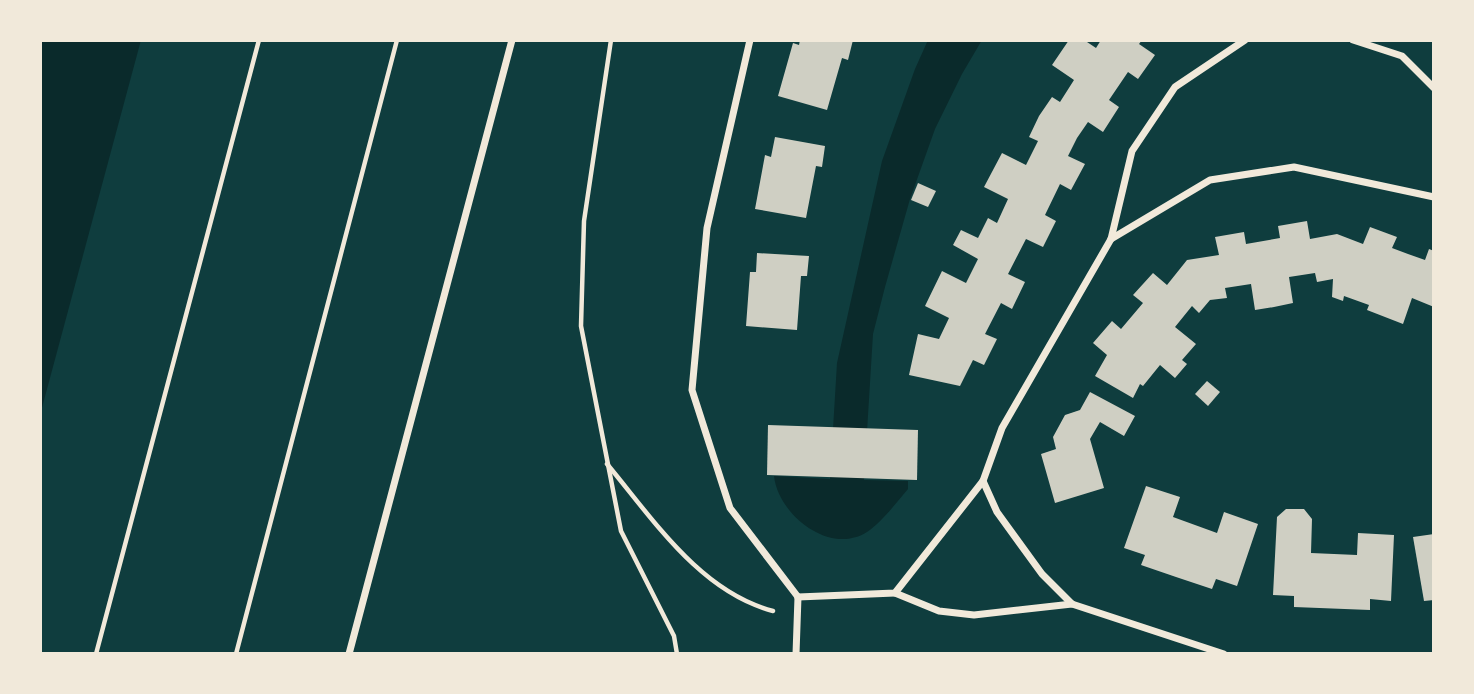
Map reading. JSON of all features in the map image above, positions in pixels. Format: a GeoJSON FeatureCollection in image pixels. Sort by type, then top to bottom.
{"type":"FeatureCollection","features":[{"type":"Feature","properties":{"kind":"street"},"geometry":{"type":"LineString","coordinates":[[349,654],[512,40]]}},
{"type":"Feature","properties":{"kind":"street"},"geometry":{"type":"LineString","coordinates":[[750,40],[707,228],[692,390],[730,508],[798,597],[796,654]]}},
{"type":"Feature","properties":{"kind":"street"},"geometry":{"type":"LineString","coordinates":[[895,593],[983,481],[1002,428],[1111,239],[1132,150],[1174,87],[1245,40]]}},
{"type":"Feature","properties":{"kind":"street"},"geometry":{"type":"LineString","coordinates":[[1353,40],[1402,56],[1434,88]]}},
{"type":"Feature","properties":{"kind":"street"},"geometry":{"type":"LineString","coordinates":[[1111,239],[1210,180],[1294,167],[1434,197]]}},
{"type":"Feature","properties":{"kind":"street"},"geometry":{"type":"LineString","coordinates":[[983,481],[997,512],[1042,574],[1073,604]]}},
{"type":"Feature","properties":{"kind":"street"},"geometry":{"type":"LineString","coordinates":[[798,597],[895,593],[939,611],[974,615],[1073,604],[1224,654]]}},
{"type":"Feature","properties":{"kind":"path"},"geometry":{"type":"LineString","coordinates":[[96,654],[259,40]]}},
{"type":"Feature","properties":{"kind":"path"},"geometry":{"type":"LineString","coordinates":[[236,654],[397,40]]}},
{"type":"Feature","properties":{"kind":"path"},"geometry":{"type":"LineString","coordinates":[[611,40],[584,221],[581,326],[621,531],[674,636],[677,654]]}},
{"type":"Feature","properties":{"kind":"path"},"geometry":{"type":"LineString","coordinates":[[606,463],[688,558],[724,591],[765,609],[797,618]]}},
{"type":"Feature","properties":{"kind":"water"},"geometry":{"type":"Polygon","coordinates":[[[40,40],[141,40],[40,415],[40,40]]]}},
{"type":"Feature","properties":{"kind":"water"},"geometry":{"type":"Polygon","coordinates":[[[928,40],[982,40],[935,129],[910,199],[873,334],[864,480],[908,481],[908,489],[873,528],[852,538],[837,539],[822,535],[795,517],[785,504],[774,476],[830,479],[837,363],[882,161],[928,40]]]}},
{"type":"Feature","properties":{"kind":"building"},"geometry":{"type":"Polygon","coordinates":[[[800,40],[853,40],[848,60],[842,58],[827,110],[778,96],[793,43],[799,45],[800,40]]]}},
{"type":"Feature","properties":{"kind":"building"},"geometry":{"type":"Polygon","coordinates":[[[1069,40],[1084,40],[1096,48],[1101,40],[1142,40],[1139,44],[1155,55],[1138,79],[1128,72],[1109,100],[1119,107],[1103,132],[1088,122],[1077,138],[1068,156],[1085,164],[1071,190],[1060,184],[1045,215],[1056,221],[1043,247],[1026,239],[1008,274],[1025,282],[1012,309],[1001,303],[985,334],[997,339],[984,365],[973,360],[960,386],[909,375],[918,334],[939,339],[949,318],[925,306],[942,271],[966,283],[978,259],[953,245],[961,230],[978,238],[988,218],[997,223],[1008,199],[984,187],[1002,153],[1026,165],[1038,141],[1029,137],[1039,116],[1052,97],[1060,102],[1074,80],[1052,65],[1069,40]]]}},
{"type":"Feature","properties":{"kind":"building"},"geometry":{"type":"Polygon","coordinates":[[[775,137],[825,146],[822,167],[816,166],[806,218],[755,209],[765,155],[771,157],[775,137]]]}},
{"type":"Feature","properties":{"kind":"building"},"geometry":{"type":"Polygon","coordinates":[[[918,183],[936,191],[928,207],[911,200],[918,183]]]}},
{"type":"Feature","properties":{"kind":"building"},"geometry":{"type":"Polygon","coordinates":[[[1307,221],[1310,239],[1337,234],[1363,244],[1370,227],[1397,237],[1392,248],[1408,254],[1425,260],[1429,249],[1434,251],[1434,307],[1412,298],[1403,324],[1367,310],[1369,305],[1344,296],[1343,301],[1332,297],[1333,279],[1317,282],[1315,273],[1289,277],[1293,303],[1274,307],[1255,310],[1251,284],[1225,288],[1227,298],[1210,300],[1199,313],[1192,306],[1175,327],[1196,344],[1182,360],[1187,364],[1175,378],[1160,365],[1143,386],[1140,384],[1133,398],[1095,376],[1107,355],[1093,343],[1112,321],[1121,329],[1143,303],[1133,295],[1153,273],[1167,285],[1187,260],[1219,255],[1215,237],[1244,232],[1246,244],[1280,238],[1278,226],[1307,221]]]}},
{"type":"Feature","properties":{"kind":"building"},"geometry":{"type":"Polygon","coordinates":[[[757,253],[809,256],[807,276],[801,276],[797,330],[746,326],[750,272],[756,272],[757,253]]]}},
{"type":"Feature","properties":{"kind":"building"},"geometry":{"type":"Polygon","coordinates":[[[1207,381],[1220,392],[1208,406],[1195,394],[1207,381]]]}},
{"type":"Feature","properties":{"kind":"building"},"geometry":{"type":"Polygon","coordinates":[[[1090,392],[1135,416],[1124,436],[1100,422],[1090,439],[1104,488],[1055,503],[1041,454],[1056,449],[1053,437],[1065,415],[1080,410],[1090,392]]]}},
{"type":"Feature","properties":{"kind":"building"},"geometry":{"type":"Polygon","coordinates":[[[768,425],[918,430],[917,480],[767,475],[768,425]]]}},
{"type":"Feature","properties":{"kind":"building"},"geometry":{"type":"Polygon","coordinates":[[[1146,486],[1180,497],[1173,517],[1217,533],[1224,512],[1258,524],[1237,586],[1216,579],[1212,589],[1176,577],[1141,565],[1145,555],[1124,548],[1146,486]]]}},
{"type":"Feature","properties":{"kind":"building"},"geometry":{"type":"Polygon","coordinates":[[[1286,509],[1304,509],[1312,519],[1311,553],[1357,555],[1358,533],[1394,535],[1391,601],[1370,599],[1370,610],[1294,607],[1294,596],[1273,595],[1277,517],[1286,509]]]}},
{"type":"Feature","properties":{"kind":"building"},"geometry":{"type":"Polygon","coordinates":[[[1434,534],[1434,600],[1424,601],[1413,537],[1434,534]]]}}]}
